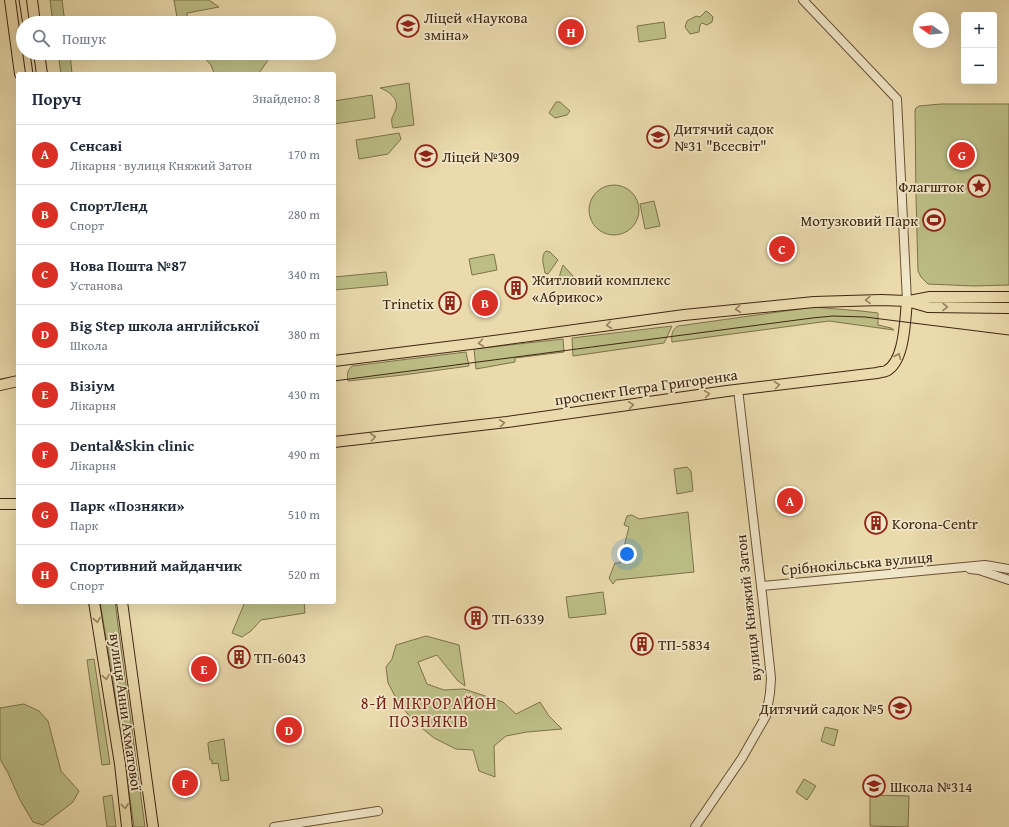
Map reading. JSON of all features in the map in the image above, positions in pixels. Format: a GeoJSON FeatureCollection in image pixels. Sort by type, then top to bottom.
{"type":"FeatureCollection","features":[{"type":"Feature","properties":{"kind":"main road"},"geometry":{"type":"LineString","coordinates":[[10,0],[16,44]]}},
{"type":"Feature","properties":{"kind":"main road"},"geometry":{"type":"LineString","coordinates":[[32,0],[34,16]]}},
{"type":"Feature","properties":{"kind":"main road"},"geometry":{"type":"LineString","coordinates":[[18,60],[20,72]]}},
{"type":"Feature","properties":{"kind":"main road"},"geometry":{"type":"LineString","coordinates":[[40,60],[42,72]]}},
{"type":"Feature","properties":{"kind":"main road"},"geometry":{"type":"LineString","coordinates":[[336,361],[472,344],[674,316],[825,301],[907,301],[930,297],[1009,297]]}},
{"type":"Feature","properties":{"kind":"main road"},"geometry":{"type":"LineString","coordinates":[[907,301],[928,307],[1009,308]]}},
{"type":"Feature","properties":{"kind":"main road","name":"проспект Петра Григоренка"},"geometry":{"type":"LineString","coordinates":[[336,442],[507,422],[738,389],[887,371],[893,366],[899,356],[907,301]]}},
{"type":"Feature","properties":{"kind":"main road"},"geometry":{"type":"LineString","coordinates":[[0,385],[16,381]]}},
{"type":"Feature","properties":{"kind":"main road"},"geometry":{"type":"LineString","coordinates":[[0,504],[16,504]]}},
{"type":"Feature","properties":{"kind":"main road","name":"вулиця Анни Ахматової"},"geometry":{"type":"LineString","coordinates":[[94,604],[120,764],[127,827]]}},
{"type":"Feature","properties":{"kind":"main road","name":"вулиця Анни Ахматової"},"geometry":{"type":"LineString","coordinates":[[122,604],[153,827]]}},
{"type":"Feature","properties":{"kind":"street"},"geometry":{"type":"LineString","coordinates":[[803,0],[897,99],[907,301]]}},
{"type":"Feature","properties":{"kind":"street","name":"вулиця Княжий Затон"},"geometry":{"type":"LineString","coordinates":[[694,827],[742,758],[766,716],[770,694],[771,678],[738,389]]}},
{"type":"Feature","properties":{"kind":"street","name":"Срібнокільська вулиця"},"geometry":{"type":"LineString","coordinates":[[761,586],[985,565],[1009,569]]}},
{"type":"Feature","properties":{"kind":"street","name":"Срібнокільська вулиця"},"geometry":{"type":"LineString","coordinates":[[955,568],[978,570],[1009,580]]}},
{"type":"Feature","properties":{"kind":"street"},"geometry":{"type":"LineString","coordinates":[[274,827],[378,811]]}},
{"type":"Feature","properties":{"kind":"green space"},"geometry":{"type":"Polygon","coordinates":[[[50,0],[62,0],[64,16],[52,16],[50,0]]]}},
{"type":"Feature","properties":{"kind":"green space"},"geometry":{"type":"Polygon","coordinates":[[[174,0],[209,0],[219,7],[187,13],[187,16],[177,16],[174,0]]]}},
{"type":"Feature","properties":{"kind":"green space"},"geometry":{"type":"Polygon","coordinates":[[[706,11],[713,17],[712,22],[707,25],[702,23],[700,25],[699,32],[690,34],[685,27],[687,21],[696,16],[700,17],[706,11]]]}},
{"type":"Feature","properties":{"kind":"green space"},"geometry":{"type":"Polygon","coordinates":[[[664,22],[666,38],[639,42],[637,26],[664,22]]]}},
{"type":"Feature","properties":{"kind":"green space"},"geometry":{"type":"Polygon","coordinates":[[[59,60],[71,60],[72,72],[61,72],[59,60]]]}},
{"type":"Feature","properties":{"kind":"green space"},"geometry":{"type":"Polygon","coordinates":[[[206,60],[268,60],[260,72],[213,72],[206,60]]]}},
{"type":"Feature","properties":{"kind":"green space"},"geometry":{"type":"Polygon","coordinates":[[[409,83],[414,125],[393,128],[392,117],[397,105],[394,98],[389,93],[380,88],[409,83]]]}},
{"type":"Feature","properties":{"kind":"green space"},"geometry":{"type":"Polygon","coordinates":[[[372,95],[375,118],[336,124],[336,101],[372,95]]]}},
{"type":"Feature","properties":{"kind":"green space"},"geometry":{"type":"Polygon","coordinates":[[[556,102],[560,102],[570,111],[567,115],[555,118],[549,113],[556,102]]]}},
{"type":"Feature","properties":{"kind":"green space"},"geometry":{"type":"Polygon","coordinates":[[[941,104],[1009,104],[1009,285],[974,286],[928,284],[921,277],[918,271],[915,111],[919,106],[941,104]]]}},
{"type":"Feature","properties":{"kind":"green space"},"geometry":{"type":"Polygon","coordinates":[[[399,133],[401,139],[388,154],[359,159],[356,140],[399,133]]]}},
{"type":"Feature","properties":{"kind":"green space"},"geometry":{"type":"Polygon","coordinates":[[[609,185],[619,185],[632,192],[639,205],[639,215],[632,228],[619,235],[609,235],[600,231],[593,224],[589,215],[589,205],[593,196],[600,189],[609,185]]]}},
{"type":"Feature","properties":{"kind":"green space"},"geometry":{"type":"Polygon","coordinates":[[[654,201],[660,226],[645,229],[640,204],[654,201]]]}},
{"type":"Feature","properties":{"kind":"green space"},"geometry":{"type":"Polygon","coordinates":[[[546,251],[550,252],[558,260],[548,274],[545,273],[543,261],[543,256],[546,251]]]}},
{"type":"Feature","properties":{"kind":"green space"},"geometry":{"type":"Polygon","coordinates":[[[494,254],[497,270],[472,275],[469,259],[494,254]]]}},
{"type":"Feature","properties":{"kind":"green space"},"geometry":{"type":"Polygon","coordinates":[[[563,265],[573,276],[572,284],[561,286],[560,276],[563,265]]]}},
{"type":"Feature","properties":{"kind":"green space"},"geometry":{"type":"Polygon","coordinates":[[[386,272],[388,285],[336,290],[336,277],[386,272]]]}},
{"type":"Feature","properties":{"kind":"green space"},"geometry":{"type":"Polygon","coordinates":[[[814,307],[878,313],[878,325],[894,330],[829,321],[672,342],[672,333],[678,326],[814,307]]]}},
{"type":"Feature","properties":{"kind":"green space"},"geometry":{"type":"Polygon","coordinates":[[[672,326],[664,343],[573,356],[572,338],[672,326]]]}},
{"type":"Feature","properties":{"kind":"green space"},"geometry":{"type":"Polygon","coordinates":[[[563,339],[564,352],[515,358],[515,362],[476,369],[474,349],[563,339]]]}},
{"type":"Feature","properties":{"kind":"green space"},"geometry":{"type":"Polygon","coordinates":[[[466,352],[469,366],[348,381],[349,369],[352,366],[466,352]]]}},
{"type":"Feature","properties":{"kind":"green space"},"geometry":{"type":"Polygon","coordinates":[[[687,467],[691,471],[693,491],[677,494],[674,469],[687,467]]]}},
{"type":"Feature","properties":{"kind":"green space"},"geometry":{"type":"Polygon","coordinates":[[[688,512],[694,572],[616,580],[613,584],[609,578],[615,563],[620,563],[629,527],[624,525],[627,516],[632,515],[639,519],[688,512]]]}},
{"type":"Feature","properties":{"kind":"green space"},"geometry":{"type":"Polygon","coordinates":[[[603,592],[606,614],[569,618],[566,597],[603,592]]]}},
{"type":"Feature","properties":{"kind":"green space"},"geometry":{"type":"Polygon","coordinates":[[[100,604],[115,604],[145,827],[134,827],[100,604]]]}},
{"type":"Feature","properties":{"kind":"green space"},"geometry":{"type":"Polygon","coordinates":[[[244,604],[304,604],[305,613],[261,620],[251,631],[242,637],[232,633],[244,604]]]}},
{"type":"Feature","properties":{"kind":"green space"},"geometry":{"type":"Polygon","coordinates":[[[426,636],[459,645],[465,686],[458,681],[437,655],[418,662],[427,684],[444,690],[464,689],[503,702],[516,714],[540,702],[549,716],[562,729],[527,732],[506,736],[494,746],[495,777],[479,771],[473,750],[456,749],[434,738],[412,720],[395,696],[388,683],[386,667],[392,659],[396,645],[426,636]]]}},
{"type":"Feature","properties":{"kind":"green space"},"geometry":{"type":"Polygon","coordinates":[[[94,659],[110,764],[102,765],[87,660],[94,659]]]}},
{"type":"Feature","properties":{"kind":"green space"},"geometry":{"type":"Polygon","coordinates":[[[24,704],[39,711],[48,721],[61,771],[79,791],[73,802],[43,825],[33,822],[20,800],[0,759],[0,708],[24,704]]]}},
{"type":"Feature","properties":{"kind":"green space"},"geometry":{"type":"Polygon","coordinates":[[[825,727],[838,730],[834,746],[821,741],[825,727]]]}},
{"type":"Feature","properties":{"kind":"green space"},"geometry":{"type":"Polygon","coordinates":[[[224,739],[229,780],[221,781],[218,763],[212,764],[212,760],[210,760],[208,743],[224,739]]]}},
{"type":"Feature","properties":{"kind":"green space"},"geometry":{"type":"Polygon","coordinates":[[[804,779],[816,786],[807,800],[796,792],[804,779]]]}},
{"type":"Feature","properties":{"kind":"green space"},"geometry":{"type":"Polygon","coordinates":[[[112,795],[116,827],[107,827],[103,797],[112,795]]]}},
{"type":"Feature","properties":{"kind":"green space"},"geometry":{"type":"Polygon","coordinates":[[[870,795],[909,796],[908,827],[870,826],[870,795]]]}},
{"type":"Feature","properties":{"kind":"tram line"},"geometry":{"type":"LineString","coordinates":[[19,0],[22,16]]}},
{"type":"Feature","properties":{"kind":"tram line"},"geometry":{"type":"LineString","coordinates":[[31,60],[33,72]]}},
{"type":"Feature","properties":{"kind":"tram line"},"geometry":{"type":"LineString","coordinates":[[336,381],[833,316],[865,317],[1009,335]]}},
{"type":"Feature","properties":{"kind":"place","name":"Ліцей «Наукова зміна»"},"geometry":{"type":"Point","coordinates":[408,26]}},
{"type":"Feature","properties":{"kind":"place","name":"Спортивний майданчик"},"geometry":{"type":"Point","coordinates":[571,32]}},
{"type":"Feature","properties":{"kind":"place","name":"Дитячий садок №31 \"Всесвіт\""},"geometry":{"type":"Point","coordinates":[658,137]}},
{"type":"Feature","properties":{"kind":"place","name":"Парк «Позняки»"},"geometry":{"type":"Point","coordinates":[962,155]}},
{"type":"Feature","properties":{"kind":"place","name":"Ліцей №309"},"geometry":{"type":"Point","coordinates":[426,156]}},
{"type":"Feature","properties":{"kind":"place","name":"Флагшток"},"geometry":{"type":"Point","coordinates":[979,186]}},
{"type":"Feature","properties":{"kind":"place","name":"Мотузковий Парк"},"geometry":{"type":"Point","coordinates":[934,220]}},
{"type":"Feature","properties":{"kind":"place","name":"Нова Пошта №87"},"geometry":{"type":"Point","coordinates":[782,249]}},
{"type":"Feature","properties":{"kind":"place","name":"Житловий комплекс «Абрикос»"},"geometry":{"type":"Point","coordinates":[516,288]}},
{"type":"Feature","properties":{"kind":"place","name":"Trinetix"},"geometry":{"type":"Point","coordinates":[450,303]}},
{"type":"Feature","properties":{"kind":"place","name":"СпортЛенд"},"geometry":{"type":"Point","coordinates":[485,303]}},
{"type":"Feature","properties":{"kind":"place","name":"Сенсаві"},"geometry":{"type":"Point","coordinates":[790,501]}},
{"type":"Feature","properties":{"kind":"place","name":"Korona-Centr"},"geometry":{"type":"Point","coordinates":[876,523]}},
{"type":"Feature","properties":{"kind":"place","name":"ТП-6339"},"geometry":{"type":"Point","coordinates":[476,618]}},
{"type":"Feature","properties":{"kind":"place","name":"ТП-5834"},"geometry":{"type":"Point","coordinates":[642,644]}},
{"type":"Feature","properties":{"kind":"place","name":"ТП-6043"},"geometry":{"type":"Point","coordinates":[239,657]}},
{"type":"Feature","properties":{"kind":"place","name":"Візіум"},"geometry":{"type":"Point","coordinates":[204,669]}},
{"type":"Feature","properties":{"kind":"place","name":"Дитячий садок №5"},"geometry":{"type":"Point","coordinates":[900,708]}},
{"type":"Feature","properties":{"kind":"place","name":"Big Step школа англiйськоï"},"geometry":{"type":"Point","coordinates":[289,730]}},
{"type":"Feature","properties":{"kind":"place","name":"Dental&Skin clinic"},"geometry":{"type":"Point","coordinates":[185,783]}},
{"type":"Feature","properties":{"kind":"place","name":"Школа №314"},"geometry":{"type":"Point","coordinates":[874,786]}},
{"type":"Feature","properties":{"kind":"district","name":"8-Й МІКРОРАЙОН ПОЗНЯКІВ"},"geometry":{"type":"Point","coordinates":[429,712]}}]}
